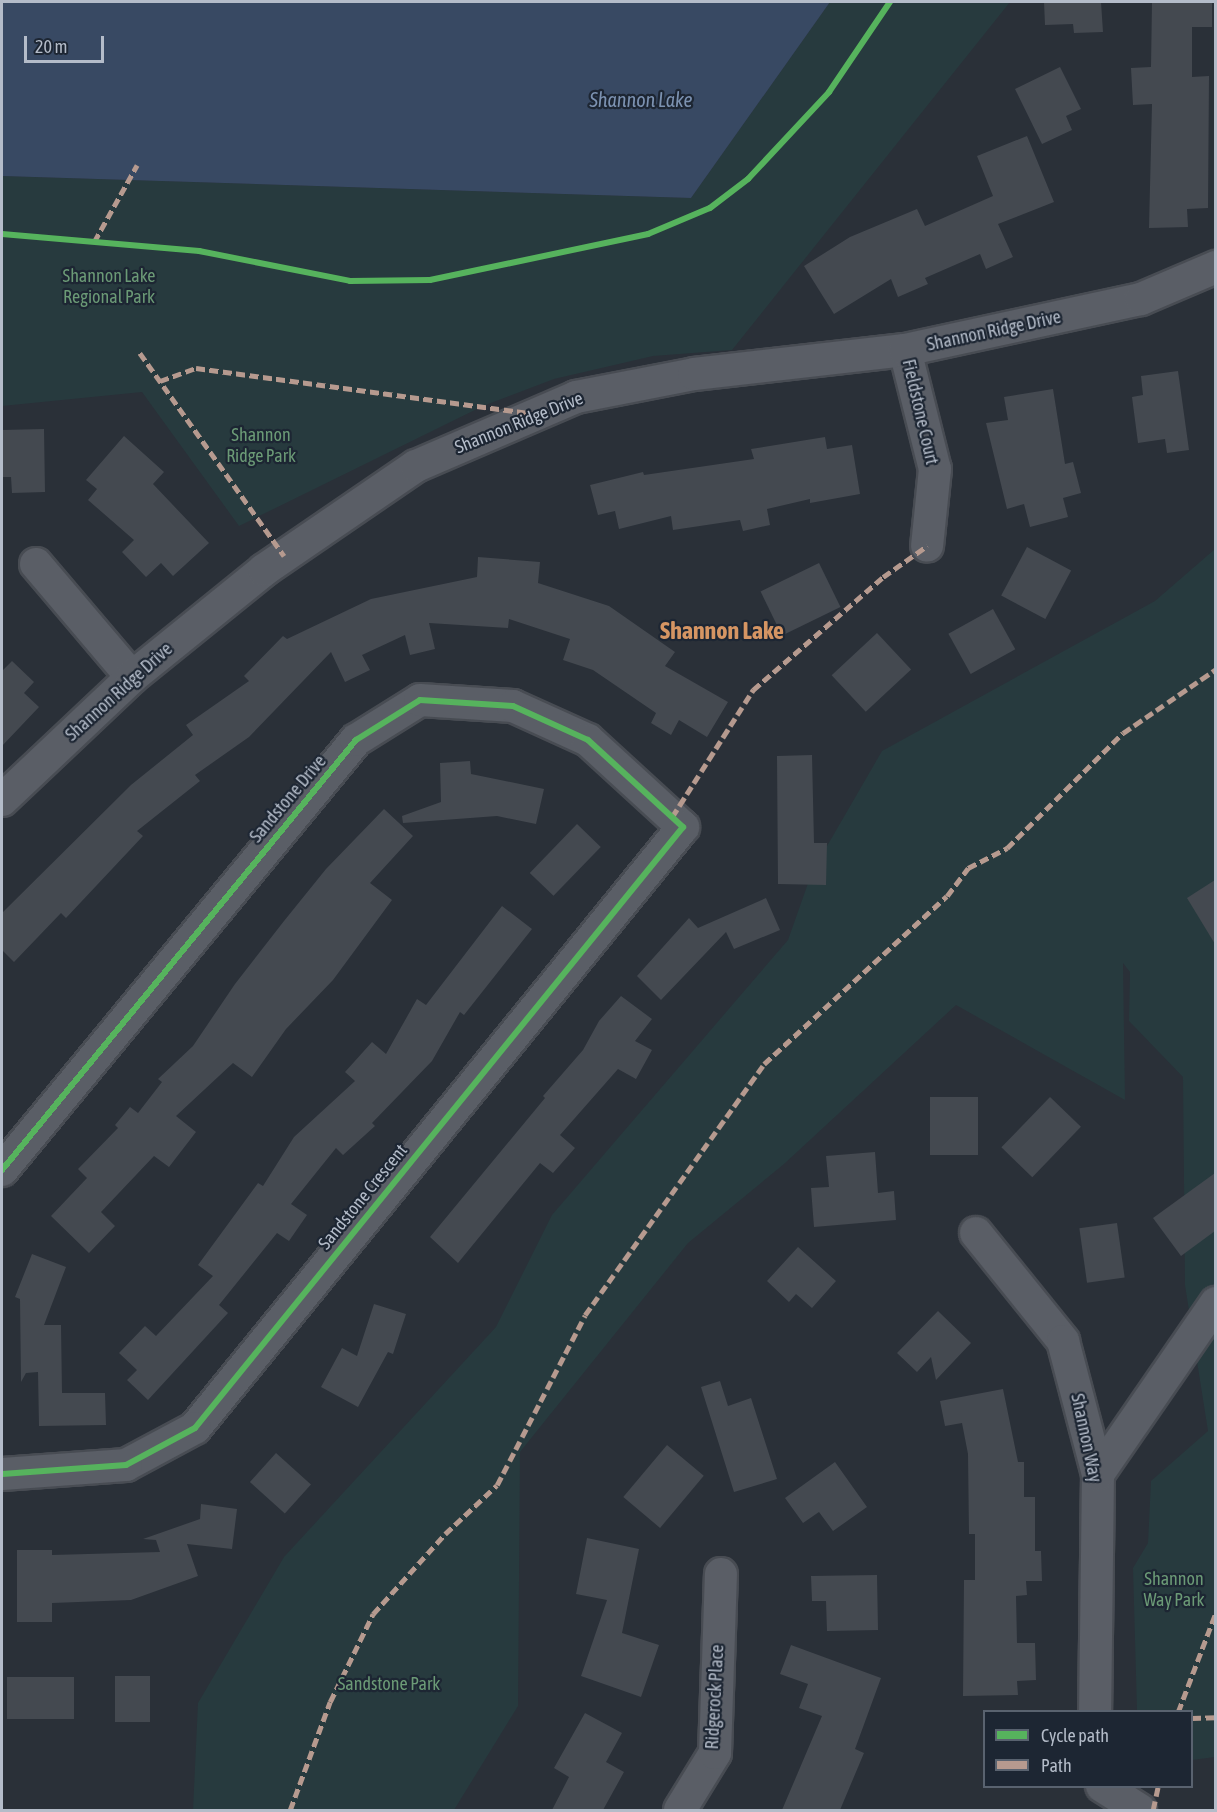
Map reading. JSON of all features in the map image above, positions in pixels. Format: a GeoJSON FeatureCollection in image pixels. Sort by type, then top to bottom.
{"type":"FeatureCollection","features":[{"type":"Feature","properties":{"kind":"street","name":"Shannon Ridge Drive"},"geometry":{"type":"LineString","coordinates":[[2,800],[132,677],[264,570],[416,466],[576,397],[694,374],[905,350],[1141,299],[1215,267]]}},
{"type":"Feature","properties":{"kind":"street","name":"Fieldstone Court"},"geometry":{"type":"LineString","coordinates":[[905,350],[935,469],[927,546]]}},
{"type":"Feature","properties":{"kind":"street"},"geometry":{"type":"LineString","coordinates":[[36,564],[132,677]]}},
{"type":"Feature","properties":{"kind":"street","name":"Sandstone Drive"},"geometry":{"type":"LineString","coordinates":[[2,1170],[356,740],[420,700],[513,706],[588,740],[683,827]]}},
{"type":"Feature","properties":{"kind":"street","name":"Sandstone Crescent"},"geometry":{"type":"LineString","coordinates":[[2,1474],[126,1465],[195,1428],[683,827]]}},
{"type":"Feature","properties":{"kind":"street","name":"Shannon Way"},"geometry":{"type":"LineString","coordinates":[[976,1233],[1063,1341],[1098,1474],[1095,1710]]}},
{"type":"Feature","properties":{"kind":"street"},"geometry":{"type":"LineString","coordinates":[[1098,1474],[1215,1303]]}},
{"type":"Feature","properties":{"kind":"street","name":"Ridgerock Place"},"geometry":{"type":"LineString","coordinates":[[680,1810],[715,1753],[721,1574]]}},
{"type":"Feature","properties":{"kind":"street"},"geometry":{"type":"LineString","coordinates":[[1093,1788],[1093,1810]]}},
{"type":"Feature","properties":{"kind":"street"},"geometry":{"type":"LineString","coordinates":[[1105,1788],[1140,1810]]}},
{"type":"Feature","properties":{"kind":"green space","name":"Shannon Lake Regional Park"},"geometry":{"type":"Polygon","coordinates":[[[830,2],[1010,2],[732,350],[653,356],[554,379],[483,406],[239,526],[142,392],[2,406],[2,176],[691,198],[830,2]]]}},
{"type":"Feature","properties":{"kind":"green space","name":"Sandstone Park"},"geometry":{"type":"Polygon","coordinates":[[[1215,549],[1215,1757],[1193,1760],[1193,1710],[1137,1710],[1133,1568],[1148,1543],[1151,1481],[1208,1431],[1185,1285],[1183,1077],[1129,1021],[1130,972],[1123,963],[1125,1100],[956,1005],[784,1164],[688,1243],[520,1452],[518,1706],[454,1810],[193,1810],[198,1703],[284,1557],[496,1327],[552,1215],[788,940],[812,872],[882,751],[1155,601],[1215,549]]]}},
{"type":"Feature","properties":{"kind":"water","name":"Shannon Lake"},"geometry":{"type":"Polygon","coordinates":[[[2,2],[830,2],[691,198],[2,176],[2,2]]]}},
{"type":"Feature","properties":{"kind":"building"},"geometry":{"type":"Polygon","coordinates":[[[1044,2],[1101,2],[1103,32],[1074,33],[1073,24],[1045,25],[1044,2]]]}},
{"type":"Feature","properties":{"kind":"building"},"geometry":{"type":"Polygon","coordinates":[[[1152,2],[1212,2],[1212,27],[1192,27],[1192,77],[1209,76],[1208,208],[1187,209],[1188,227],[1149,228],[1152,104],[1133,105],[1131,68],[1151,67],[1152,2]]]}},
{"type":"Feature","properties":{"kind":"building"},"geometry":{"type":"Polygon","coordinates":[[[1060,67],[1081,109],[1066,116],[1072,130],[1042,144],[1015,89],[1060,67]]]}},
{"type":"Feature","properties":{"kind":"building"},"geometry":{"type":"Polygon","coordinates":[[[1027,136],[1054,202],[998,224],[1013,257],[986,269],[980,254],[925,278],[928,284],[898,297],[891,279],[834,314],[804,266],[850,237],[917,209],[925,226],[993,196],[977,156],[1027,136]]]}},
{"type":"Feature","properties":{"kind":"building"},"geometry":{"type":"Polygon","coordinates":[[[1178,371],[1189,450],[1167,453],[1165,439],[1138,443],[1132,397],[1143,395],[1141,376],[1178,371]]]}},
{"type":"Feature","properties":{"kind":"building"},"geometry":{"type":"Polygon","coordinates":[[[1053,389],[1065,464],[1073,462],[1081,493],[1063,498],[1068,517],[1030,527],[1024,504],[1007,509],[986,423],[1008,420],[1004,397],[1053,389]]]}},
{"type":"Feature","properties":{"kind":"building"},"geometry":{"type":"Polygon","coordinates":[[[44,429],[45,492],[12,493],[11,477],[2,477],[2,430],[44,429]]]}},
{"type":"Feature","properties":{"kind":"building"},"geometry":{"type":"Polygon","coordinates":[[[124,436],[164,472],[153,484],[209,543],[173,576],[161,563],[146,577],[122,552],[134,540],[88,500],[97,489],[86,480],[124,436]]]}},
{"type":"Feature","properties":{"kind":"building"},"geometry":{"type":"Polygon","coordinates":[[[825,437],[827,449],[852,445],[860,494],[810,503],[810,499],[767,509],[770,525],[743,531],[740,520],[673,530],[671,516],[619,529],[615,511],[598,515],[590,485],[643,472],[644,475],[754,459],[751,449],[825,437]]]}},
{"type":"Feature","properties":{"kind":"building"},"geometry":{"type":"Polygon","coordinates":[[[1027,547],[1071,570],[1045,619],[1001,596],[1027,547]]]}},
{"type":"Feature","properties":{"kind":"building"},"geometry":{"type":"Polygon","coordinates":[[[478,557],[540,562],[538,583],[609,606],[675,652],[665,666],[728,702],[707,737],[679,720],[671,735],[651,723],[656,713],[593,670],[563,660],[570,639],[509,619],[508,628],[429,623],[435,649],[410,655],[405,635],[362,655],[370,670],[345,682],[331,652],[249,737],[195,775],[200,781],[137,831],[143,836],[66,918],[61,913],[14,962],[2,950],[2,913],[131,785],[193,735],[186,725],[249,681],[244,676],[283,636],[287,639],[371,599],[477,577],[478,557]]]}},
{"type":"Feature","properties":{"kind":"building"},"geometry":{"type":"Polygon","coordinates":[[[819,563],[840,607],[782,636],[761,591],[819,563]]]}},
{"type":"Feature","properties":{"kind":"building"},"geometry":{"type":"Polygon","coordinates":[[[993,609],[1015,649],[971,674],[948,634],[993,609]]]}},
{"type":"Feature","properties":{"kind":"building"},"geometry":{"type":"Polygon","coordinates":[[[877,633],[911,670],[866,712],[832,675],[877,633]]]}},
{"type":"Feature","properties":{"kind":"building"},"geometry":{"type":"Polygon","coordinates":[[[12,661],[34,682],[24,693],[39,707],[2,746],[2,671],[12,661]]]}},
{"type":"Feature","properties":{"kind":"building"},"geometry":{"type":"Polygon","coordinates":[[[812,755],[814,843],[827,843],[826,885],[778,884],[777,756],[812,755]]]}},
{"type":"Feature","properties":{"kind":"building"},"geometry":{"type":"Polygon","coordinates":[[[470,761],[471,774],[544,789],[536,824],[497,816],[403,823],[402,816],[441,802],[440,763],[470,761]]]}},
{"type":"Feature","properties":{"kind":"building"},"geometry":{"type":"Polygon","coordinates":[[[384,809],[413,836],[370,883],[392,900],[333,980],[286,1029],[252,1077],[233,1063],[176,1116],[196,1132],[169,1167],[154,1156],[101,1212],[115,1226],[89,1253],[51,1216],[87,1178],[78,1169],[118,1128],[115,1125],[130,1107],[138,1113],[162,1082],[158,1079],[193,1046],[235,984],[326,869],[384,809]]]}},
{"type":"Feature","properties":{"kind":"building"},"geometry":{"type":"Polygon","coordinates":[[[577,824],[601,847],[554,896],[530,873],[577,824]]]}},
{"type":"Feature","properties":{"kind":"building"},"geometry":{"type":"Polygon","coordinates":[[[1215,880],[1215,944],[1187,898],[1215,880]]]}},
{"type":"Feature","properties":{"kind":"building"},"geometry":{"type":"Polygon","coordinates":[[[766,898],[780,930],[734,949],[726,932],[661,1000],[637,976],[689,918],[698,928],[766,898]]]}},
{"type":"Feature","properties":{"kind":"building"},"geometry":{"type":"Polygon","coordinates":[[[502,906],[532,929],[464,1015],[460,1012],[432,1061],[372,1123],[375,1126],[343,1155],[336,1148],[291,1204],[307,1215],[289,1241],[277,1233],[219,1305],[228,1313],[148,1400],[127,1380],[137,1370],[119,1353],[145,1326],[156,1336],[213,1276],[198,1265],[258,1183],[263,1186],[294,1137],[355,1081],[345,1072],[372,1042],[386,1054],[417,999],[426,1005],[502,906]]]}},
{"type":"Feature","properties":{"kind":"building"},"geometry":{"type":"Polygon","coordinates":[[[621,996],[652,1019],[635,1041],[652,1050],[636,1079],[618,1069],[560,1135],[575,1148],[553,1173],[540,1163],[458,1263],[430,1237],[545,1098],[543,1096],[583,1050],[599,1021],[621,996]]]}},
{"type":"Feature","properties":{"kind":"building"},"geometry":{"type":"Polygon","coordinates":[[[930,1097],[978,1097],[978,1155],[930,1155],[930,1097]]]}},
{"type":"Feature","properties":{"kind":"building"},"geometry":{"type":"Polygon","coordinates":[[[1050,1097],[1081,1127],[1032,1177],[1001,1147],[1050,1097]]]}},
{"type":"Feature","properties":{"kind":"building"},"geometry":{"type":"Polygon","coordinates":[[[875,1152],[878,1193],[894,1191],[896,1220],[814,1227],[811,1188],[829,1187],[826,1156],[875,1152]]]}},
{"type":"Feature","properties":{"kind":"building"},"geometry":{"type":"Polygon","coordinates":[[[1215,1173],[1215,1231],[1181,1256],[1153,1218],[1215,1173]]]}},
{"type":"Feature","properties":{"kind":"building"},"geometry":{"type":"Polygon","coordinates":[[[1117,1223],[1125,1277],[1087,1283],[1079,1228],[1117,1223]]]}},
{"type":"Feature","properties":{"kind":"building"},"geometry":{"type":"Polygon","coordinates":[[[798,1247],[836,1281],[812,1308],[796,1294],[789,1302],[767,1281],[798,1247]]]}},
{"type":"Feature","properties":{"kind":"building"},"geometry":{"type":"Polygon","coordinates":[[[32,1254],[66,1267],[44,1325],[61,1325],[62,1393],[105,1393],[106,1425],[39,1426],[38,1372],[26,1373],[21,1382],[20,1299],[15,1297],[32,1254]]]}},
{"type":"Feature","properties":{"kind":"building"},"geometry":{"type":"Polygon","coordinates":[[[374,1304],[406,1314],[393,1354],[388,1352],[358,1407],[321,1387],[342,1348],[357,1356],[374,1304]]]}},
{"type":"Feature","properties":{"kind":"building"},"geometry":{"type":"Polygon","coordinates":[[[938,1311],[971,1343],[936,1380],[931,1357],[917,1372],[897,1353],[938,1311]]]}},
{"type":"Feature","properties":{"kind":"building"},"geometry":{"type":"Polygon","coordinates":[[[720,1381],[728,1406],[751,1398],[777,1479],[734,1492],[701,1387],[720,1381]]]}},
{"type":"Feature","properties":{"kind":"building"},"geometry":{"type":"Polygon","coordinates":[[[1003,1389],[1018,1462],[1024,1462],[1024,1497],[1035,1497],[1035,1551],[1041,1551],[1042,1581],[1026,1581],[1027,1595],[1016,1596],[1017,1643],[1035,1643],[1036,1680],[1017,1681],[1018,1695],[963,1696],[964,1580],[975,1580],[975,1534],[969,1534],[968,1454],[962,1423],[945,1426],[940,1401],[1003,1389]]]}},
{"type":"Feature","properties":{"kind":"building"},"geometry":{"type":"Polygon","coordinates":[[[667,1445],[704,1476],[660,1528],[623,1497],[667,1445]]]}},
{"type":"Feature","properties":{"kind":"building"},"geometry":{"type":"Polygon","coordinates":[[[276,1453],[311,1484],[285,1513],[250,1482],[276,1453]]]}},
{"type":"Feature","properties":{"kind":"building"},"geometry":{"type":"Polygon","coordinates":[[[835,1462],[867,1507],[833,1531],[819,1512],[803,1523],[785,1498],[835,1462]]]}},
{"type":"Feature","properties":{"kind":"building"},"geometry":{"type":"Polygon","coordinates":[[[201,1504],[237,1509],[232,1549],[187,1544],[198,1576],[131,1600],[52,1603],[52,1622],[17,1622],[17,1550],[52,1550],[52,1555],[160,1552],[156,1540],[143,1539],[200,1519],[201,1504]]]}},
{"type":"Feature","properties":{"kind":"building"},"geometry":{"type":"Polygon","coordinates":[[[587,1538],[639,1549],[622,1633],[659,1645],[641,1697],[581,1676],[607,1600],[576,1594],[587,1538]]]}},
{"type":"Feature","properties":{"kind":"building"},"geometry":{"type":"Polygon","coordinates":[[[877,1575],[878,1630],[827,1631],[826,1601],[812,1601],[811,1576],[877,1575]]]}},
{"type":"Feature","properties":{"kind":"building"},"geometry":{"type":"Polygon","coordinates":[[[791,1645],[881,1678],[855,1749],[864,1753],[840,1810],[782,1810],[822,1716],[799,1708],[808,1684],[780,1674],[791,1645]]]}},
{"type":"Feature","properties":{"kind":"building"},"geometry":{"type":"Polygon","coordinates":[[[115,1676],[150,1676],[150,1722],[115,1722],[115,1676]]]}},
{"type":"Feature","properties":{"kind":"building"},"geometry":{"type":"Polygon","coordinates":[[[7,1677],[74,1677],[74,1719],[7,1719],[7,1677]]]}},
{"type":"Feature","properties":{"kind":"building"},"geometry":{"type":"Polygon","coordinates":[[[585,1713],[622,1733],[606,1762],[624,1772],[603,1810],[552,1810],[569,1777],[554,1768],[585,1713]]]}},
{"type":"Feature","properties":{"kind":"marked path"},"geometry":{"type":"LineString","coordinates":[[94,242],[137,165]]}},
{"type":"Feature","properties":{"kind":"marked path"},"geometry":{"type":"LineString","coordinates":[[140,353],[284,556]]}},
{"type":"Feature","properties":{"kind":"marked path"},"geometry":{"type":"LineString","coordinates":[[160,381],[196,368],[536,414]]}},
{"type":"Feature","properties":{"kind":"marked path"},"geometry":{"type":"LineString","coordinates":[[672,817],[753,690],[883,577],[927,546]]}},
{"type":"Feature","properties":{"kind":"marked path"},"geometry":{"type":"LineString","coordinates":[[290,1810],[330,1702],[373,1614],[445,1534],[497,1485],[585,1315],[764,1064],[947,896],[968,868],[1007,848],[1123,733],[1216,669]]}},
{"type":"Feature","properties":{"kind":"marked path"},"geometry":{"type":"LineString","coordinates":[[1179,1710],[1216,1612]]}},
{"type":"Feature","properties":{"kind":"marked path"},"geometry":{"type":"LineString","coordinates":[[1193,1718],[1216,1717]]}},
{"type":"Feature","properties":{"kind":"marked path"},"geometry":{"type":"LineString","coordinates":[[1153,1810],[1158,1788]]}},
{"type":"Feature","properties":{"kind":"cycle path"},"geometry":{"type":"LineString","coordinates":[[2,234],[199,251],[350,281],[430,280],[648,234],[710,208],[748,179],[829,92],[890,2]]}},
{"type":"Feature","properties":{"kind":"cycle path"},"geometry":{"type":"LineString","coordinates":[[2,1170],[356,740],[420,700],[513,706],[588,740],[683,827],[195,1428],[126,1465],[2,1474]]}},
{"type":"Feature","properties":{"kind":"district","name":"Shannon Lake"},"geometry":{"type":"Point","coordinates":[722,631]}},
{"type":"Feature","properties":{"kind":"park label","name":"Shannon Ridge Park"},"geometry":{"type":"Point","coordinates":[261,446]}},
{"type":"Feature","properties":{"kind":"park label","name":"Shannon Way Park"},"geometry":{"type":"Point","coordinates":[1174,1590]}}]}
